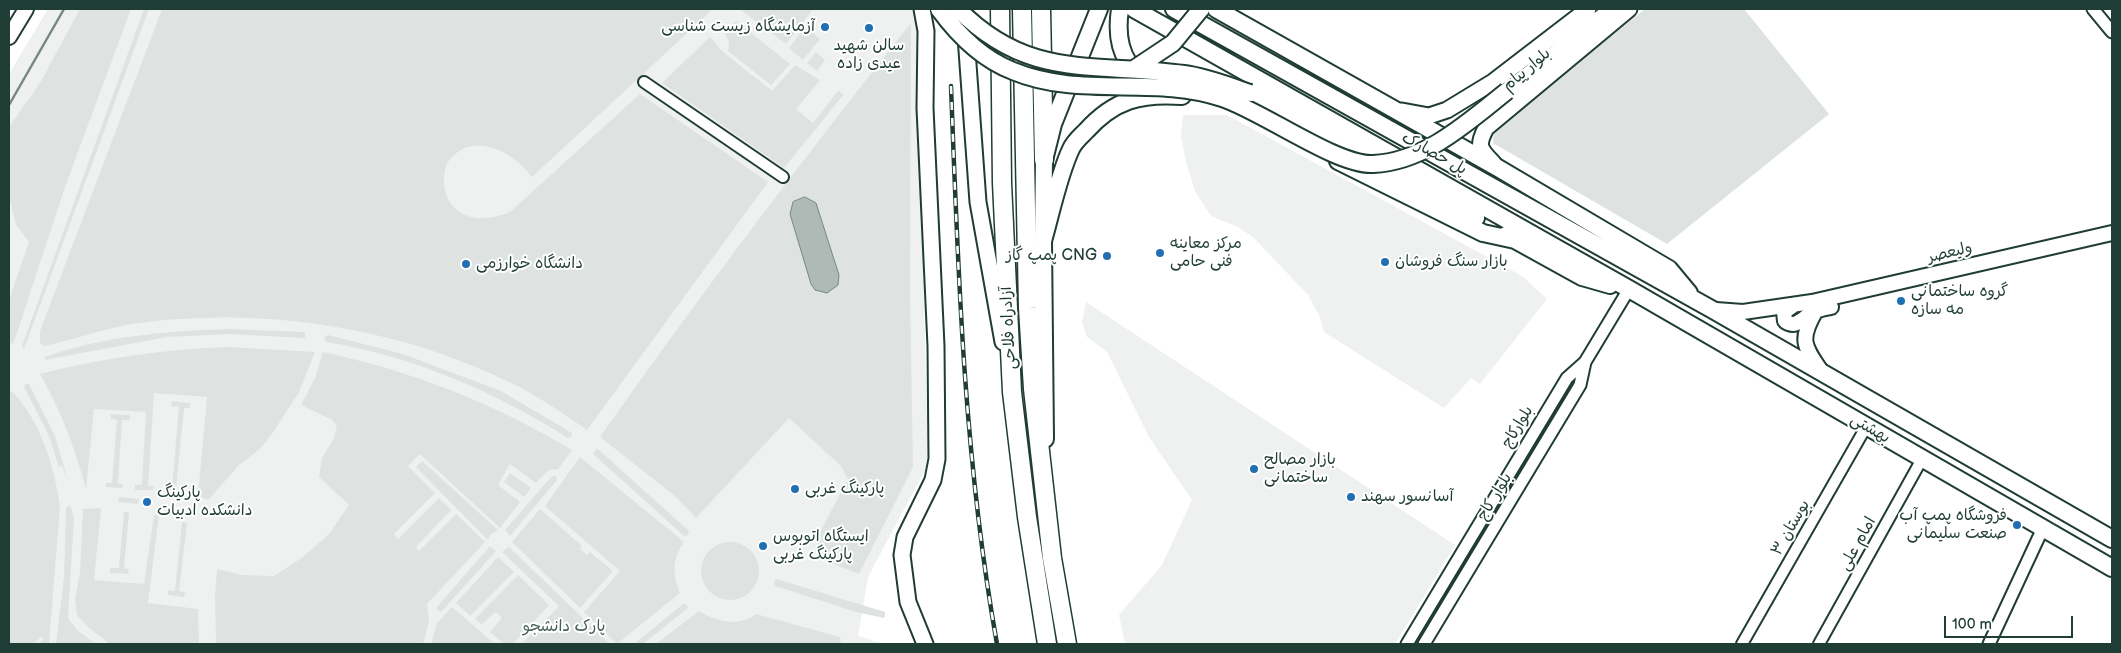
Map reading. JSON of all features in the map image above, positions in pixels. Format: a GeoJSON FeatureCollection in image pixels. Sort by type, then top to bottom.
{"type":"FeatureCollection","features":[{"type":"Feature","properties":{"kind":"highway"},"geometry":{"type":"LineString","coordinates":[[939,9],[965,39],[984,55],[1002,66],[1043,81],[1185,89],[1221,97],[1259,113],[1347,159],[1370,164],[1400,159],[1430,146],[1455,132],[1507,91]]}},
{"type":"Feature","properties":{"kind":"highway"},"geometry":{"type":"LineString","coordinates":[[958,9],[991,38],[1014,51],[1041,60],[1071,66],[1110,67],[1187,74],[1214,80],[1250,93],[1582,277],[1629,289]]}},
{"type":"Feature","properties":{"kind":"highway","name":"آزادراه فلاحی"},"geometry":{"type":"LineString","coordinates":[[1000,9],[1002,183],[1012,392],[1027,517],[1047,644]]}},
{"type":"Feature","properties":{"kind":"highway","name":"آزادراه فلاحی"},"geometry":{"type":"LineString","coordinates":[[1022,9],[1028,308],[1033,389],[1059,607],[1066,644]]}},
{"type":"Feature","properties":{"kind":"highway"},"geometry":{"type":"LineString","coordinates":[[1041,9],[1044,160],[1042,241],[1047,506]]}},
{"type":"Feature","properties":{"kind":"highway"},"geometry":{"type":"LineString","coordinates":[[1044,160],[1053,124],[1099,9]]}},
{"type":"Feature","properties":{"kind":"highway"},"geometry":{"type":"LineString","coordinates":[[1120,9],[1119,35],[1121,52],[1129,67],[1146,83],[1168,95]]}},
{"type":"Feature","properties":{"kind":"highway","name":"پل حصارک"},"geometry":{"type":"LineString","coordinates":[[1174,9],[1694,299]]}},
{"type":"Feature","properties":{"kind":"highway"},"geometry":{"type":"LineString","coordinates":[[1090,85],[1116,77],[1147,63],[1173,43],[1201,9]]}},
{"type":"Feature","properties":{"kind":"highway"},"geometry":{"type":"LineString","coordinates":[[1216,9],[1498,168],[1669,269],[1694,299]]}},
{"type":"Feature","properties":{"kind":"highway"},"geometry":{"type":"LineString","coordinates":[[1236,9],[1259,24],[1276,43]]}},
{"type":"Feature","properties":{"kind":"highway","name":"پل حصارک"},"geometry":{"type":"LineString","coordinates":[[1137,10],[1629,289]]}},
{"type":"Feature","properties":{"kind":"highway"},"geometry":{"type":"LineString","coordinates":[[1042,241],[1071,147],[1100,116],[1116,104],[1136,99],[1168,95],[1195,97],[1218,102],[1483,233],[1515,240]]}},
{"type":"Feature","properties":{"kind":"highway","name":"بهشتی"},"geometry":{"type":"LineString","coordinates":[[1629,289],[2112,568]]}},
{"type":"Feature","properties":{"kind":"highway","name":"بهشتی"},"geometry":{"type":"LineString","coordinates":[[1694,299],[2112,539]]}},
{"type":"Feature","properties":{"kind":"main road"},"geometry":{"type":"LineString","coordinates":[[9,37],[26,9]]}},
{"type":"Feature","properties":{"kind":"main road"},"geometry":{"type":"LineString","coordinates":[[922,9],[926,31],[924,108],[936,346],[937,459],[933,480],[905,537],[902,555],[908,602],[925,644]]}},
{"type":"Feature","properties":{"kind":"main road"},"geometry":{"type":"LineString","coordinates":[[964,9],[978,202],[1012,392]]}},
{"type":"Feature","properties":{"kind":"main road","name":"بلوار پیام"},"geometry":{"type":"LineString","coordinates":[[1394,109],[1416,115],[1429,116],[1439,114],[1493,82],[1588,9]]}},
{"type":"Feature","properties":{"kind":"main road"},"geometry":{"type":"LineString","coordinates":[[1507,91],[1612,9]]}},
{"type":"Feature","properties":{"kind":"main road","name":"بلوار پیام"},"geometry":{"type":"LineString","coordinates":[[1486,128],[1629,9]]}},
{"type":"Feature","properties":{"kind":"main road"},"geometry":{"type":"LineString","coordinates":[[1493,82],[1488,92],[1491,102],[1499,108],[1510,108]]}},
{"type":"Feature","properties":{"kind":"main road"},"geometry":{"type":"LineString","coordinates":[[1460,102],[1471,103],[1480,108],[1485,118],[1486,128],[1479,143],[1481,150],[1498,168]]}},
{"type":"Feature","properties":{"kind":"main road","name":"ولیعصر"},"geometry":{"type":"LineString","coordinates":[[1713,310],[1743,312],[1795,305],[2112,233]]}},
{"type":"Feature","properties":{"kind":"main road","name":"ولیعصر"},"geometry":{"type":"LineString","coordinates":[[1795,305],[1784,312],[1784,318],[1790,324],[1796,324],[1816,311],[2112,242]]}},
{"type":"Feature","properties":{"kind":"main road"},"geometry":{"type":"LineString","coordinates":[[1816,311],[1805,332],[1804,339],[1807,351],[1821,372]]}},
{"type":"Feature","properties":{"kind":"street"},"geometry":{"type":"LineString","coordinates":[[2093,9],[2112,32]]}},
{"type":"Feature","properties":{"kind":"street"},"geometry":{"type":"LineString","coordinates":[[644,82],[783,177]]}},
{"type":"Feature","properties":{"kind":"street"},"geometry":{"type":"LineString","coordinates":[[1585,362],[1629,289]]}},
{"type":"Feature","properties":{"kind":"street","name":"بلوارکاج"},"geometry":{"type":"LineString","coordinates":[[1407,644],[1567,378],[1585,362]]}},
{"type":"Feature","properties":{"kind":"street","name":"بلوار کاج"},"geometry":{"type":"LineString","coordinates":[[1424,644],[1580,385],[1585,362]]}},
{"type":"Feature","properties":{"kind":"street","name":"بوستان ۳"},"geometry":{"type":"LineString","coordinates":[[1742,644],[1866,427]]}},
{"type":"Feature","properties":{"kind":"street","name":"امام علی"},"geometry":{"type":"LineString","coordinates":[[1819,644],[1922,459]]}},
{"type":"Feature","properties":{"kind":"street"},"geometry":{"type":"LineString","coordinates":[[1989,644],[2043,528]]}},
{"type":"Feature","properties":{"kind":"shaded area","name":"دانشگاه خوارزمی"},"geometry":{"type":"Polygon","coordinates":[[[48,9],[916,9],[928,454],[925,470],[868,577],[858,636],[884,644],[9,644],[9,74],[48,9]]]}},
{"type":"Feature","properties":{"kind":"shaded area","name":"بازار سنگ فروشان"},"geometry":{"type":"Polygon","coordinates":[[[1183,115],[1227,115],[1522,276],[1547,299],[1480,384],[1471,378],[1444,408],[1324,332],[1320,317],[1308,295],[1253,237],[1238,227],[1211,216],[1195,191],[1186,162],[1181,137],[1183,115]]]}},
{"type":"Feature","properties":{"kind":"shaded area"},"geometry":{"type":"Polygon","coordinates":[[[805,197],[816,203],[839,275],[838,285],[827,293],[815,290],[811,284],[790,214],[793,202],[805,197]]]}},
{"type":"Feature","properties":{"kind":"shaded area","name":"بازار مصالح ساختمانی"},"geometry":{"type":"Polygon","coordinates":[[[1086,302],[1455,545],[1395,644],[1125,644],[1119,615],[1162,565],[1192,500],[1149,437],[1107,352],[1087,337],[1082,322],[1086,302]]]}},
{"type":"Feature","properties":{"kind":"green space"},"geometry":{"type":"Polygon","coordinates":[[[80,9],[131,9],[65,187],[13,345],[9,341],[9,300],[29,242],[16,225],[11,203],[9,202],[9,127],[40,83],[80,9]]]}},
{"type":"Feature","properties":{"kind":"green space"},"geometry":{"type":"Polygon","coordinates":[[[144,9],[149,9],[24,349],[22,346],[144,9]]]}},
{"type":"Feature","properties":{"kind":"green space"},"geometry":{"type":"Polygon","coordinates":[[[162,9],[713,9],[532,177],[514,159],[503,153],[492,148],[469,147],[458,152],[447,164],[444,173],[444,185],[447,197],[452,206],[468,216],[489,218],[510,212],[640,94],[768,182],[587,430],[549,404],[509,382],[465,363],[419,347],[372,334],[325,325],[229,318],[180,319],[121,326],[44,346],[40,343],[40,331],[162,9]]]}},
{"type":"Feature","properties":{"kind":"green space"},"geometry":{"type":"Polygon","coordinates":[[[740,9],[813,9],[786,44],[740,9]]]}},
{"type":"Feature","properties":{"kind":"green space"},"geometry":{"type":"Polygon","coordinates":[[[1645,9],[1744,9],[1829,114],[1667,244],[1493,143],[1494,130],[1645,9]]]}},
{"type":"Feature","properties":{"kind":"green space"},"geometry":{"type":"Polygon","coordinates":[[[736,21],[790,64],[771,85],[728,51],[729,42],[725,33],[736,21]]]}},
{"type":"Feature","properties":{"kind":"green space"},"geometry":{"type":"Polygon","coordinates":[[[911,23],[910,292],[913,467],[859,574],[825,561],[817,548],[819,534],[848,479],[841,466],[789,418],[696,518],[675,496],[600,437],[752,228],[911,23]]]}},
{"type":"Feature","properties":{"kind":"green space"},"geometry":{"type":"Polygon","coordinates":[[[805,27],[820,39],[803,60],[789,48],[805,27]]]}},
{"type":"Feature","properties":{"kind":"green space"},"geometry":{"type":"Polygon","coordinates":[[[710,37],[723,52],[772,91],[795,65],[820,80],[796,109],[813,123],[838,91],[844,94],[784,168],[662,83],[710,37]]]}},
{"type":"Feature","properties":{"kind":"green space"},"geometry":{"type":"Polygon","coordinates":[[[816,52],[825,60],[817,71],[807,63],[816,52]]]}},
{"type":"Feature","properties":{"kind":"green space"},"geometry":{"type":"Polygon","coordinates":[[[228,329],[305,332],[305,338],[229,334],[167,337],[45,360],[45,357],[67,350],[113,339],[182,331],[228,329]]]}},
{"type":"Feature","properties":{"kind":"green space"},"geometry":{"type":"Polygon","coordinates":[[[328,335],[403,354],[501,391],[572,433],[572,436],[568,438],[511,405],[452,378],[390,356],[326,342],[324,338],[328,335]]]}},
{"type":"Feature","properties":{"kind":"green space"},"geometry":{"type":"Polygon","coordinates":[[[230,347],[315,352],[299,392],[261,448],[239,465],[208,500],[198,496],[207,397],[154,393],[148,486],[154,486],[153,490],[135,490],[135,485],[142,485],[146,412],[94,409],[86,489],[67,430],[40,374],[134,355],[230,347]]]}},
{"type":"Feature","properties":{"kind":"green space"},"geometry":{"type":"Polygon","coordinates":[[[323,352],[389,369],[452,391],[512,417],[572,450],[558,469],[549,470],[536,483],[510,464],[498,485],[520,502],[500,528],[420,454],[408,466],[435,493],[394,534],[398,539],[439,498],[451,510],[416,547],[419,551],[456,514],[485,542],[427,604],[429,621],[423,644],[216,644],[215,595],[217,569],[242,575],[274,576],[303,557],[329,534],[349,505],[319,477],[322,458],[334,438],[337,426],[332,420],[301,405],[315,378],[323,352]]]}},
{"type":"Feature","properties":{"kind":"green space"},"geometry":{"type":"Polygon","coordinates":[[[26,384],[29,384],[55,436],[68,481],[62,466],[59,467],[49,436],[24,387],[26,384]]]}},
{"type":"Feature","properties":{"kind":"green space"},"geometry":{"type":"Polygon","coordinates":[[[12,391],[31,416],[45,445],[54,475],[60,506],[49,644],[39,644],[43,639],[41,637],[34,644],[9,644],[9,393],[12,391]]]}},
{"type":"Feature","properties":{"kind":"green space"},"geometry":{"type":"Polygon","coordinates":[[[172,401],[190,403],[190,408],[184,408],[176,489],[182,489],[181,494],[164,493],[164,488],[172,488],[179,407],[171,406],[172,401]]]}},
{"type":"Feature","properties":{"kind":"green space"},"geometry":{"type":"Polygon","coordinates":[[[111,414],[130,415],[130,420],[122,420],[118,483],[123,484],[123,488],[106,487],[106,483],[112,483],[117,420],[111,419],[111,414]]]}},
{"type":"Feature","properties":{"kind":"green space"},"geometry":{"type":"Polygon","coordinates":[[[598,449],[689,531],[688,535],[684,536],[593,454],[598,449]]]}},
{"type":"Feature","properties":{"kind":"green space"},"geometry":{"type":"Polygon","coordinates":[[[580,457],[684,542],[677,554],[674,567],[680,593],[617,644],[584,612],[620,571],[545,506],[580,457]]]}},
{"type":"Feature","properties":{"kind":"green space"},"geometry":{"type":"Polygon","coordinates":[[[422,461],[498,530],[491,534],[488,540],[416,467],[422,461]]]}},
{"type":"Feature","properties":{"kind":"green space"},"geometry":{"type":"Polygon","coordinates":[[[510,473],[531,488],[524,497],[504,482],[510,473]]]}},
{"type":"Feature","properties":{"kind":"green space"},"geometry":{"type":"Polygon","coordinates":[[[552,476],[556,476],[557,480],[510,536],[505,530],[552,476]]]}},
{"type":"Feature","properties":{"kind":"green space"},"geometry":{"type":"Polygon","coordinates":[[[119,497],[139,499],[138,504],[118,502],[119,497]]]}},
{"type":"Feature","properties":{"kind":"green space"},"geometry":{"type":"Polygon","coordinates":[[[70,505],[74,518],[68,618],[77,630],[96,644],[56,644],[64,577],[66,508],[70,505]]]}},
{"type":"Feature","properties":{"kind":"green space"},"geometry":{"type":"Polygon","coordinates":[[[101,508],[94,580],[144,584],[154,515],[159,515],[148,603],[198,609],[199,644],[110,644],[88,627],[77,615],[75,599],[80,572],[83,509],[101,508]]]}},
{"type":"Feature","properties":{"kind":"green space"},"geometry":{"type":"Polygon","coordinates":[[[540,509],[582,546],[580,549],[587,555],[590,552],[613,571],[580,608],[512,542],[540,509]]]}},
{"type":"Feature","properties":{"kind":"green space"},"geometry":{"type":"Polygon","coordinates":[[[124,512],[129,512],[124,568],[129,569],[128,574],[110,573],[110,568],[119,568],[124,512]]]}},
{"type":"Feature","properties":{"kind":"green space"},"geometry":{"type":"Polygon","coordinates":[[[182,522],[187,523],[179,591],[185,592],[184,597],[168,595],[168,590],[175,591],[182,522]]]}},
{"type":"Feature","properties":{"kind":"green space"},"geometry":{"type":"Polygon","coordinates":[[[730,542],[746,547],[754,555],[759,571],[754,587],[746,595],[730,600],[714,595],[706,587],[701,571],[706,555],[714,547],[730,542]]]}},
{"type":"Feature","properties":{"kind":"green space"},"geometry":{"type":"Polygon","coordinates":[[[490,546],[496,551],[442,611],[437,611],[437,607],[490,546]]]}},
{"type":"Feature","properties":{"kind":"green space","name":"پارک دانشجو"},"geometry":{"type":"Polygon","coordinates":[[[509,547],[610,644],[522,644],[559,606],[502,552],[509,547]]]}},
{"type":"Feature","properties":{"kind":"green space"},"geometry":{"type":"Polygon","coordinates":[[[498,557],[514,572],[470,616],[456,603],[498,557]]]}},
{"type":"Feature","properties":{"kind":"green space"},"geometry":{"type":"Polygon","coordinates":[[[518,575],[549,605],[513,644],[504,644],[490,632],[502,618],[495,612],[482,625],[475,619],[518,575]]]}},
{"type":"Feature","properties":{"kind":"green space"},"geometry":{"type":"Polygon","coordinates":[[[777,579],[885,612],[885,616],[884,618],[856,612],[775,586],[774,582],[777,579]]]}},
{"type":"Feature","properties":{"kind":"green space"},"geometry":{"type":"Polygon","coordinates":[[[683,604],[687,605],[688,608],[643,644],[634,644],[683,604]]]}},
{"type":"Feature","properties":{"kind":"green space","name":"پارک دانشجو"},"geometry":{"type":"Polygon","coordinates":[[[452,607],[495,644],[431,644],[437,623],[452,607]]]}},
{"type":"Feature","properties":{"kind":"green space"},"geometry":{"type":"Polygon","coordinates":[[[699,611],[713,618],[728,622],[742,621],[756,614],[840,637],[841,644],[656,644],[699,611]]]}},
{"type":"Feature","properties":{"kind":"waterway"},"geometry":{"type":"LineString","coordinates":[[9,105],[64,9]]}},
{"type":"Feature","properties":{"kind":"railway"},"geometry":{"type":"LineString","coordinates":[[951,86],[964,366],[977,505],[997,644]]}},
{"type":"Feature","properties":{"kind":"place","name":"آزمایشگاه زیست شناسی"},"geometry":{"type":"Point","coordinates":[825,27]}},
{"type":"Feature","properties":{"kind":"place","name":"سالن شهید عیدی زاده"},"geometry":{"type":"Point","coordinates":[869,28]}},
{"type":"Feature","properties":{"kind":"place","name":"مرکز معاینه فنی حامی"},"geometry":{"type":"Point","coordinates":[1160,253]}},
{"type":"Feature","properties":{"kind":"place","name":"پمپ گاز CNG"},"geometry":{"type":"Point","coordinates":[1107,256]}},
{"type":"Feature","properties":{"kind":"place","name":"بازار سنگ فروشان"},"geometry":{"type":"Point","coordinates":[1385,262]}},
{"type":"Feature","properties":{"kind":"place","name":"دانشگاه خوارزمی"},"geometry":{"type":"Point","coordinates":[466,264]}},
{"type":"Feature","properties":{"kind":"place","name":"گروه ساختمانی مه سازه"},"geometry":{"type":"Point","coordinates":[1901,301]}},
{"type":"Feature","properties":{"kind":"place","name":"بازار مصالح ساختمانی"},"geometry":{"type":"Point","coordinates":[1254,469]}},
{"type":"Feature","properties":{"kind":"place","name":"پارکینگ غربی"},"geometry":{"type":"Point","coordinates":[795,489]}},
{"type":"Feature","properties":{"kind":"place","name":"آسانسور سهند"},"geometry":{"type":"Point","coordinates":[1351,497]}},
{"type":"Feature","properties":{"kind":"place","name":"پارکینگ دانشکده ادبیات"},"geometry":{"type":"Point","coordinates":[147,502]}},
{"type":"Feature","properties":{"kind":"place","name":"فروشگاه پمپ آب صنعت سلیمانی"},"geometry":{"type":"Point","coordinates":[2017,525]}},
{"type":"Feature","properties":{"kind":"place","name":"ایستگاه اتوبوس پارکینگ غربی"},"geometry":{"type":"Point","coordinates":[763,546]}}]}
